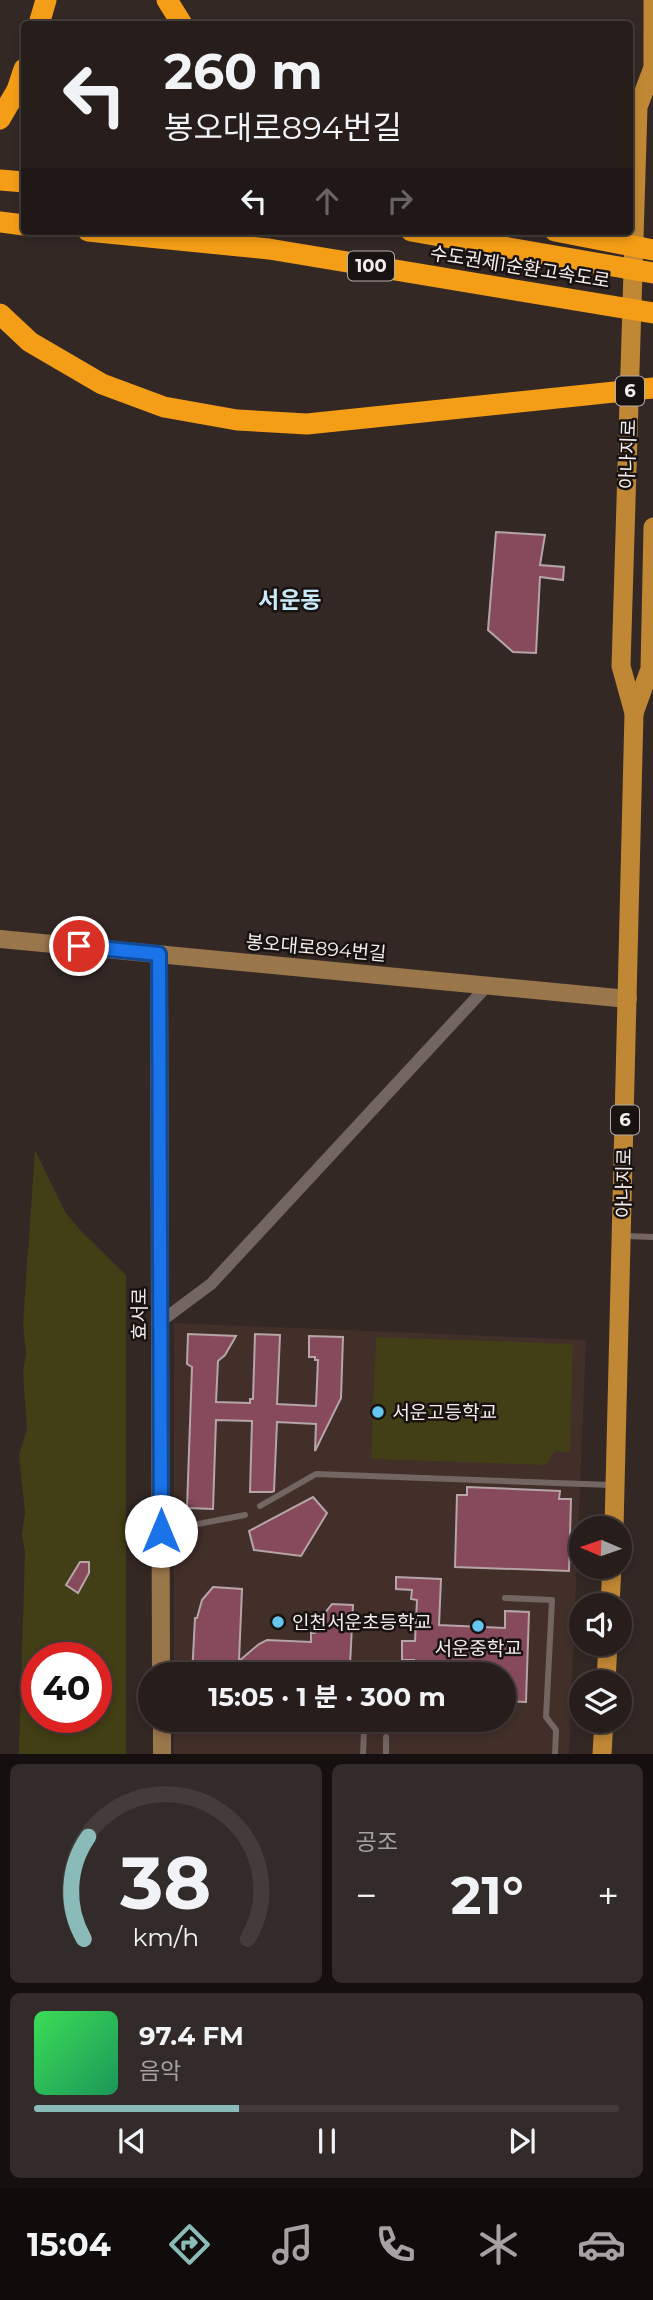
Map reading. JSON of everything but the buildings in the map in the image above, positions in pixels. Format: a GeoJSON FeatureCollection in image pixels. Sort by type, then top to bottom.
{"type":"FeatureCollection","features":[{"type":"Feature","properties":{"kind":"highway"},"geometry":{"type":"LineString","coordinates":[[40,21],[46,0]]}},
{"type":"Feature","properties":{"kind":"highway"},"geometry":{"type":"LineString","coordinates":[[167,0],[180,21]]}},
{"type":"Feature","properties":{"kind":"highway"},"geometry":{"type":"LineString","coordinates":[[0,118],[18,90],[21,80]]}},
{"type":"Feature","properties":{"kind":"highway"},"geometry":{"type":"LineString","coordinates":[[0,180],[21,183]]}},
{"type":"Feature","properties":{"kind":"highway"},"geometry":{"type":"LineString","coordinates":[[0,222],[21,225]]}},
{"type":"Feature","properties":{"kind":"highway","name":"수도권제1순환고속도로"},"geometry":{"type":"LineString","coordinates":[[128,235],[269,249],[653,313]]}},
{"type":"Feature","properties":{"kind":"highway","name":"수도권제1순환고속도로"},"geometry":{"type":"LineString","coordinates":[[434,235],[653,273]]}},
{"type":"Feature","properties":{"kind":"highway"},"geometry":{"type":"LineString","coordinates":[[576,235],[653,250]]}},
{"type":"Feature","properties":{"kind":"highway"},"geometry":{"type":"LineString","coordinates":[[0,314],[30,342],[102,384],[164,407],[237,420],[307,424],[653,388]]}},
{"type":"Feature","properties":{"kind":"main road","name":"아나지로"},"geometry":{"type":"LineString","coordinates":[[615,1516],[634,713],[621,666],[638,107],[653,71],[653,0]]}},
{"type":"Feature","properties":{"kind":"main road","name":"아나지로"},"geometry":{"type":"LineString","coordinates":[[634,713],[650,669],[653,527]]}},
{"type":"Feature","properties":{"kind":"main road"},"geometry":{"type":"LineString","coordinates":[[603,1754],[604,1733]]}},
{"type":"Feature","properties":{"kind":"street","name":"봉오대로894번길"},"geometry":{"type":"LineString","coordinates":[[0,939],[628,999]]}},
{"type":"Feature","properties":{"kind":"street","name":"효서로"},"geometry":{"type":"LineString","coordinates":[[159,954],[162,1662]]}},
{"type":"Feature","properties":{"kind":"street"},"geometry":{"type":"LineString","coordinates":[[160,1322],[211,1284],[488,985]]}},
{"type":"Feature","properties":{"kind":"street"},"geometry":{"type":"LineString","coordinates":[[162,1732],[162,1754]]}},
{"type":"Feature","properties":{"kind":"lane"},"geometry":{"type":"LineString","coordinates":[[623,1236],[653,1237]]}},
{"type":"Feature","properties":{"kind":"lane"},"geometry":{"type":"LineString","coordinates":[[260,1506],[316,1474],[616,1485]]}},
{"type":"Feature","properties":{"kind":"lane"},"geometry":{"type":"LineString","coordinates":[[161,1531],[245,1515]]}},
{"type":"Feature","properties":{"kind":"lane"},"geometry":{"type":"LineString","coordinates":[[505,1598],[552,1600],[546,1717],[556,1730],[555,1754]]}},
{"type":"Feature","properties":{"kind":"lane"},"geometry":{"type":"LineString","coordinates":[[363,1754],[364,1732]]}},
{"type":"Feature","properties":{"kind":"lane"},"geometry":{"type":"LineString","coordinates":[[386,1737],[386,1754]]}},
{"type":"Feature","properties":{"kind":"shaded area"},"geometry":{"type":"Polygon","coordinates":[[[35,1150],[65,1212],[126,1275],[126,1754],[19,1754],[21,1687],[21,1733],[112,1733],[112,1642],[22,1642],[25,1552],[22,1535],[25,1512],[19,1455],[27,1429],[23,1373],[26,1353],[23,1324],[35,1150]]]}},
{"type":"Feature","properties":{"kind":"shaded area","name":"서운고등학교"},"geometry":{"type":"Polygon","coordinates":[[[174,1323],[586,1340],[579,1516],[569,1516],[569,1579],[576,1579],[576,1593],[569,1593],[569,1656],[573,1656],[572,1670],[569,1670],[569,1754],[174,1754],[174,1732],[516,1732],[516,1662],[174,1662],[174,1323]]]}},
{"type":"Feature","properties":{"kind":"shaded area"},"geometry":{"type":"Polygon","coordinates":[[[376,1337],[573,1344],[570,1452],[555,1451],[546,1465],[371,1459],[376,1337]]]}},
{"type":"Feature","properties":{"kind":"place","name":"서운고등학교"},"geometry":{"type":"Point","coordinates":[378,1412]}},
{"type":"Feature","properties":{"kind":"place","name":"인천서운초등학교"},"geometry":{"type":"Point","coordinates":[278,1622]}},
{"type":"Feature","properties":{"kind":"place","name":"서운중학교"},"geometry":{"type":"Point","coordinates":[478,1626]}},
{"type":"Feature","properties":{"kind":"district","name":"서운동"},"geometry":{"type":"Point","coordinates":[290,600]}},
{"type":"Feature","properties":{"kind":"route"},"geometry":{"type":"LineString","coordinates":[[79,946],[159,954],[161,1531]]}}]}
